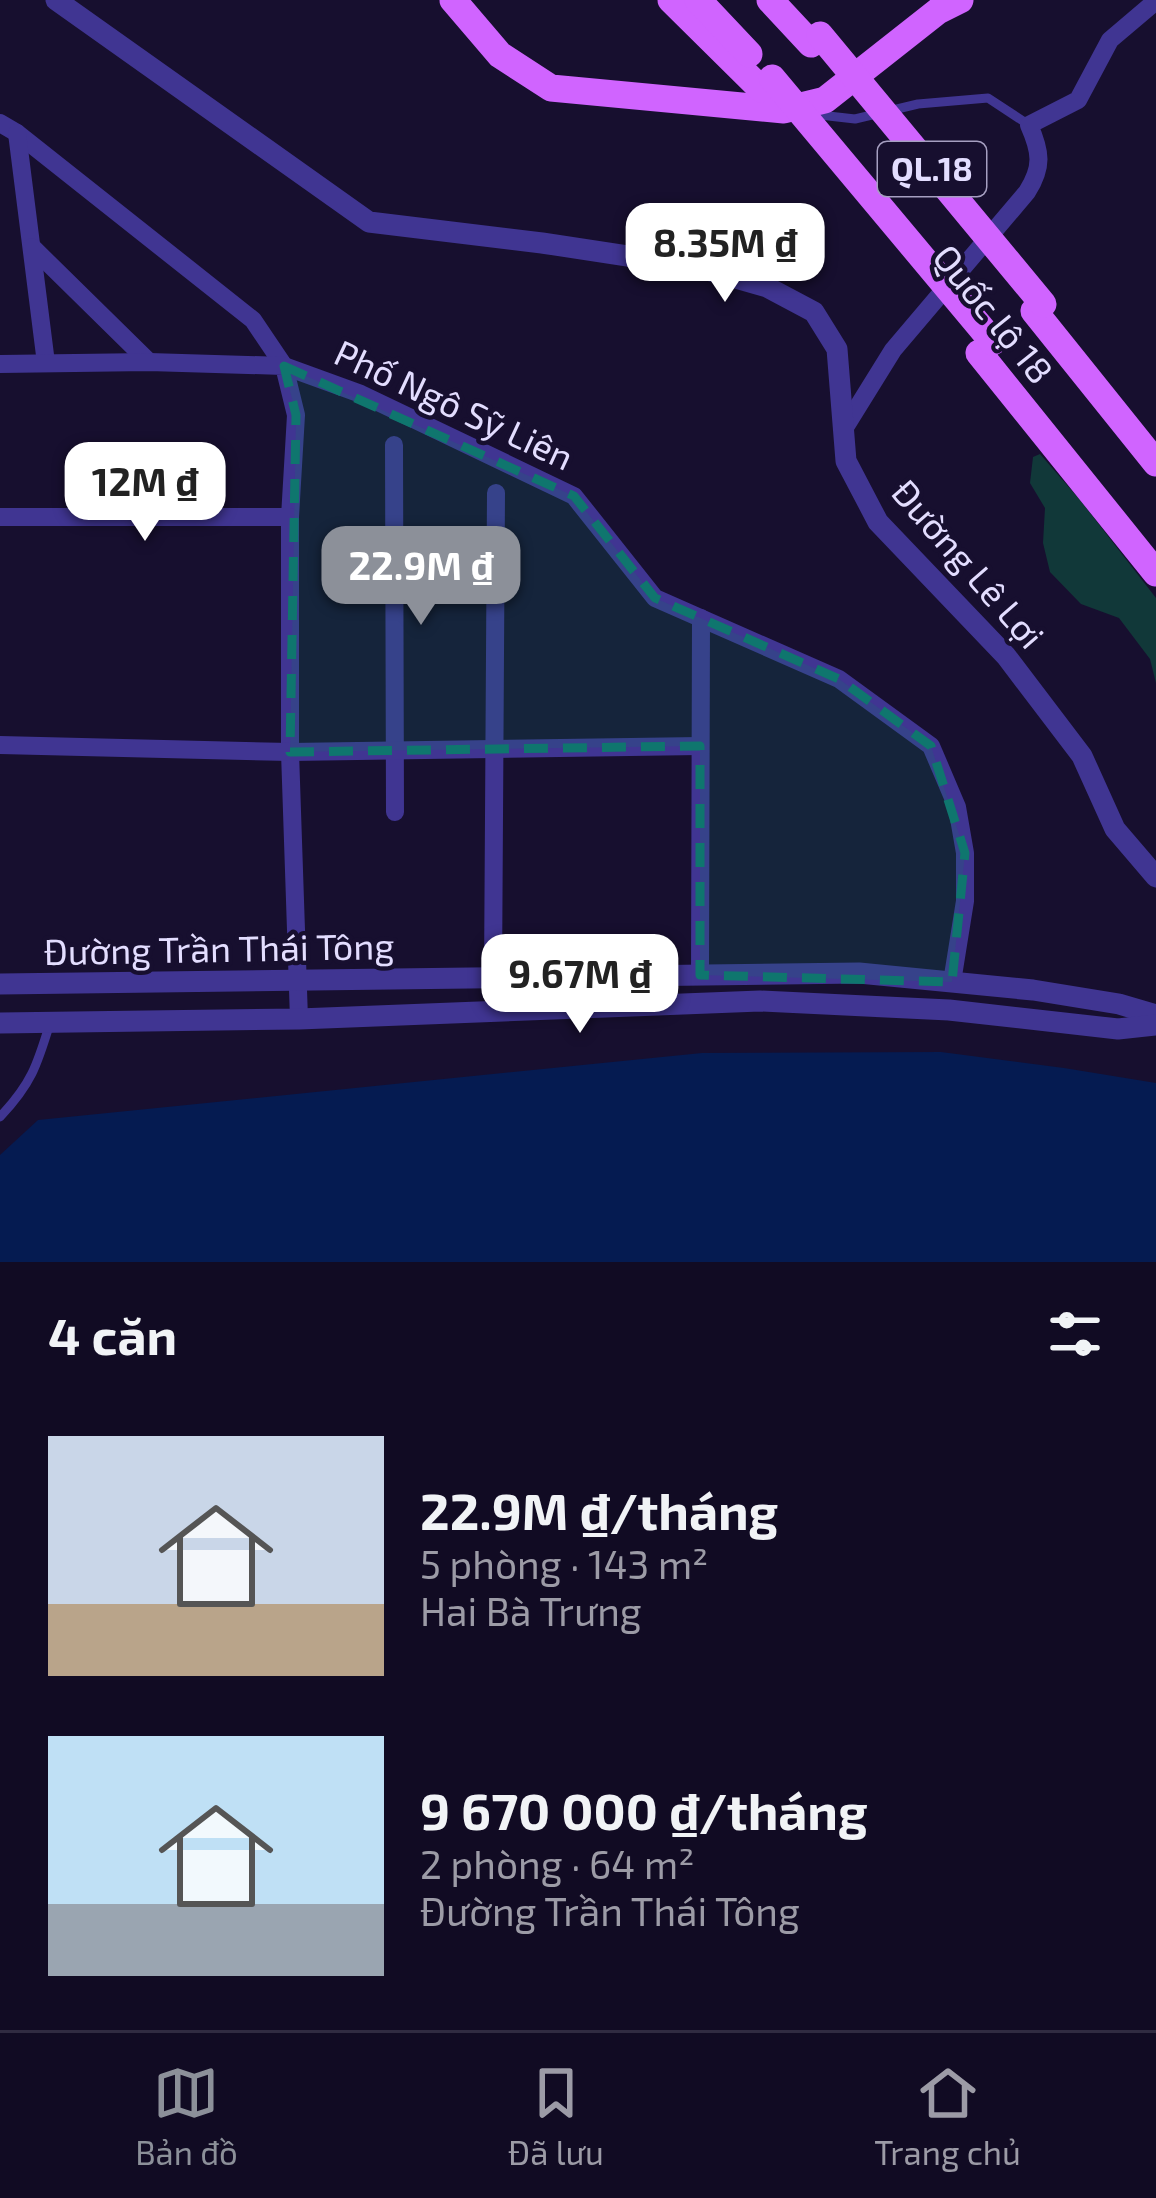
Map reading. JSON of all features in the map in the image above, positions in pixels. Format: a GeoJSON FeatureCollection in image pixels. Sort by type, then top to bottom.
{"type":"FeatureCollection","features":[{"type":"Feature","properties":{"kind":"main road"},"geometry":{"type":"LineString","coordinates":[[453,0],[500,55],[550,88],[747,108],[791,108],[825,100],[938,11],[960,0]]}},
{"type":"Feature","properties":{"kind":"main road","name":"Quốc lộ 18"},"geometry":{"type":"LineString","coordinates":[[671,0],[766,84],[993,342],[1156,544]]}},
{"type":"Feature","properties":{"kind":"main road","name":"Quốc lộ 18"},"geometry":{"type":"LineString","coordinates":[[698,0],[1156,573]]}},
{"type":"Feature","properties":{"kind":"main road","name":"Quốc lộ 18"},"geometry":{"type":"LineString","coordinates":[[770,0],[816,39],[1156,444]]}},
{"type":"Feature","properties":{"kind":"main road"},"geometry":{"type":"LineString","coordinates":[[790,0],[816,39]]}},
{"type":"Feature","properties":{"kind":"main road","name":"Quốc lộ 18"},"geometry":{"type":"LineString","coordinates":[[816,39],[1156,464]]}},
{"type":"Feature","properties":{"kind":"street","name":"Đường Lê Lợi"},"geometry":{"type":"LineString","coordinates":[[56,0],[369,223],[694,266],[767,287],[814,313],[837,349],[846,461],[878,522],[1006,656],[1082,756],[1115,829],[1156,877]]}},
{"type":"Feature","properties":{"kind":"street"},"geometry":{"type":"LineString","coordinates":[[844,429],[892,350],[1037,176],[1041,161],[1029,125],[1078,100],[1110,40],[1156,2]]}},
{"type":"Feature","properties":{"kind":"street"},"geometry":{"type":"LineString","coordinates":[[9,128],[32,247],[46,363]]}},
{"type":"Feature","properties":{"kind":"street","name":"Phố Ngô Sỹ Liên"},"geometry":{"type":"LineString","coordinates":[[9,128],[253,320],[284,366],[361,394],[574,496],[655,598],[838,679],[931,746],[957,807],[965,853],[965,901],[952,982]]}},
{"type":"Feature","properties":{"kind":"street"},"geometry":{"type":"LineString","coordinates":[[32,247],[149,362]]}},
{"type":"Feature","properties":{"kind":"street"},"geometry":{"type":"LineString","coordinates":[[0,364],[284,366],[296,415],[290,517],[290,752],[299,1018]]}},
{"type":"Feature","properties":{"kind":"street"},"geometry":{"type":"LineString","coordinates":[[394,445],[395,812]]}},
{"type":"Feature","properties":{"kind":"street"},"geometry":{"type":"LineString","coordinates":[[493,978],[496,493]]}},
{"type":"Feature","properties":{"kind":"street"},"geometry":{"type":"LineString","coordinates":[[0,518],[290,517]]}},
{"type":"Feature","properties":{"kind":"street"},"geometry":{"type":"LineString","coordinates":[[700,975],[701,618]]}},
{"type":"Feature","properties":{"kind":"street"},"geometry":{"type":"LineString","coordinates":[[0,745],[290,752],[700,746]]}},
{"type":"Feature","properties":{"kind":"street","name":"Đường Trần Thái Tông"},"geometry":{"type":"LineString","coordinates":[[0,984],[859,973],[1097,1000],[1156,1015]]}},
{"type":"Feature","properties":{"kind":"street","name":"Đường Trần Thái Tông"},"geometry":{"type":"LineString","coordinates":[[0,1023],[299,1018],[760,1001],[949,1010],[1118,1029],[1156,1024]]}},
{"type":"Feature","properties":{"kind":"lane"},"geometry":{"type":"LineString","coordinates":[[791,108],[825,118],[855,119],[918,104],[988,98],[1029,125]]}},
{"type":"Feature","properties":{"kind":"lane"},"geometry":{"type":"LineString","coordinates":[[0,1117],[34,1073],[50,1023]]}},
{"type":"Feature","properties":{"kind":"highlighted area"},"geometry":{"type":"Polygon","coordinates":[[[284,366],[574,496],[655,598],[839,679],[931,746],[965,853],[952,982],[700,975],[700,746],[290,752],[296,415],[284,366]]]}},
{"type":"Feature","properties":{"kind":"green space"},"geometry":{"type":"Polygon","coordinates":[[[1040,454],[1156,598],[1156,683],[1150,659],[1119,618],[1081,604],[1050,572],[1043,543],[1045,508],[1030,483],[1033,457],[1040,454]]]}},
{"type":"Feature","properties":{"kind":"water"},"geometry":{"type":"Polygon","coordinates":[[[941,1052],[1156,1083],[1156,1262],[0,1262],[0,1155],[38,1120],[702,1053],[941,1052]]]}}]}
